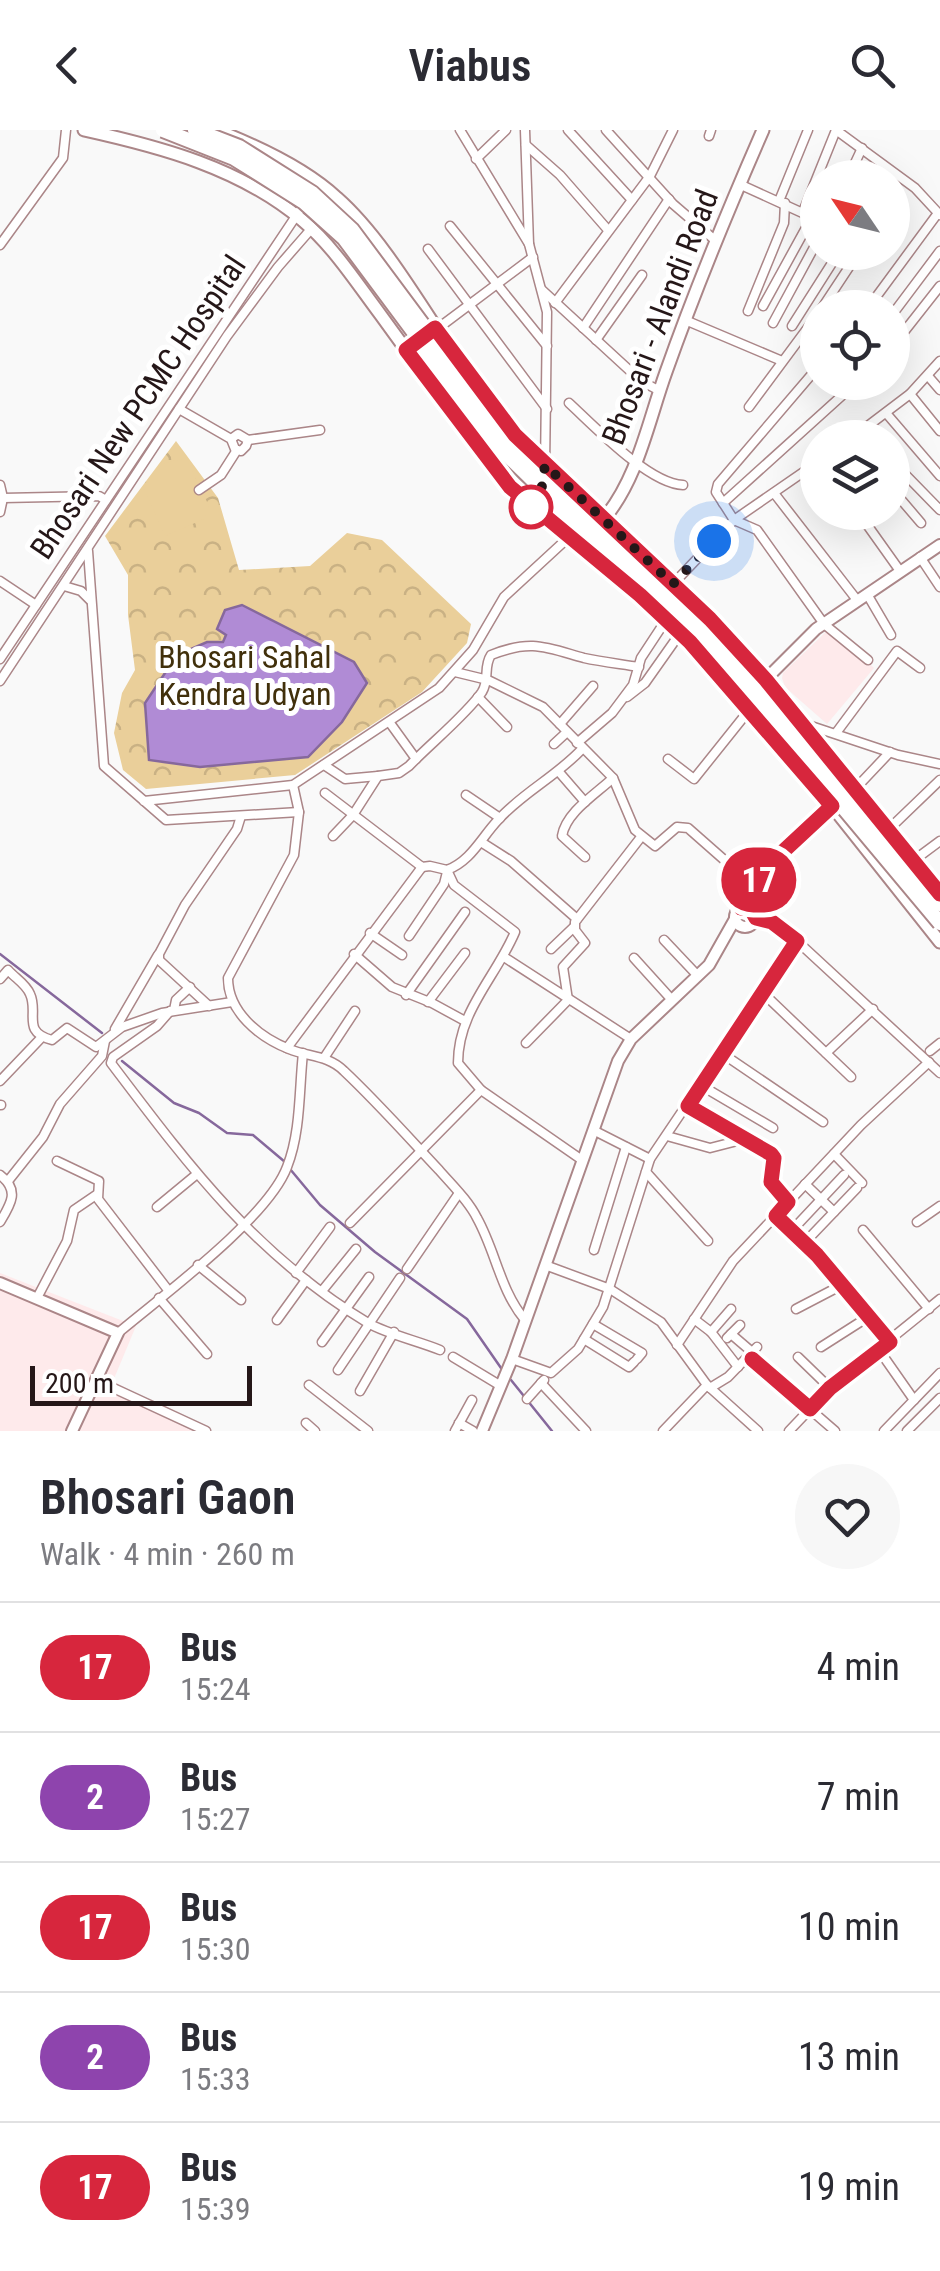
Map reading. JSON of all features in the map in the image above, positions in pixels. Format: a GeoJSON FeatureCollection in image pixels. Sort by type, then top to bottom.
{"type":"FeatureCollection","features":[{"type":"Feature","properties":{"kind":"highway"},"geometry":{"type":"LineString","coordinates":[[162,130],[234,158],[304,202],[344,238],[500,449],[730,672],[940,923]]}},
{"type":"Feature","properties":{"kind":"highway"},"geometry":{"type":"LineString","coordinates":[[195,130],[239,147],[312,193],[352,230],[509,441],[739,665],[940,904]]}},
{"type":"Feature","properties":{"kind":"main road"},"geometry":{"type":"LineString","coordinates":[[84,130],[203,163],[255,189],[311,229],[334,253],[484,457],[538,513],[680,633],[832,806],[940,942]]}},
{"type":"Feature","properties":{"kind":"main road"},"geometry":{"type":"LineString","coordinates":[[216,130],[242,140],[318,184],[362,222],[440,326],[492,407],[545,465],[698,607],[766,680],[940,894]]}},
{"type":"Feature","properties":{"kind":"main road","name":"Bhosari - Alandi Road"},"geometry":{"type":"LineString","coordinates":[[603,520],[622,496],[636,462],[685,320],[763,130]]}},
{"type":"Feature","properties":{"kind":"main road"},"geometry":{"type":"LineString","coordinates":[[406,350],[440,326]]}},
{"type":"Feature","properties":{"kind":"street"},"geometry":{"type":"LineString","coordinates":[[1,241],[64,158],[66,130]]}},
{"type":"Feature","properties":{"kind":"street"},"geometry":{"type":"LineString","coordinates":[[460,130],[529,244],[547,312],[545,465],[538,513]]}},
{"type":"Feature","properties":{"kind":"street"},"geometry":{"type":"LineString","coordinates":[[476,159],[506,130]]}},
{"type":"Feature","properties":{"kind":"street"},"geometry":{"type":"LineString","coordinates":[[526,130],[529,244]]}},
{"type":"Feature","properties":{"kind":"street"},"geometry":{"type":"LineString","coordinates":[[568,130],[632,200]]}},
{"type":"Feature","properties":{"kind":"street"},"geometry":{"type":"LineString","coordinates":[[607,130],[669,199],[716,240]]}},
{"type":"Feature","properties":{"kind":"street"},"geometry":{"type":"LineString","coordinates":[[555,303],[650,176],[673,130]]}},
{"type":"Feature","properties":{"kind":"street"},"geometry":{"type":"LineString","coordinates":[[748,311],[784,223],[782,202],[808,130]]}},
{"type":"Feature","properties":{"kind":"street"},"geometry":{"type":"LineString","coordinates":[[827,160],[836,130],[879,160]]}},
{"type":"Feature","properties":{"kind":"street"},"geometry":{"type":"LineString","coordinates":[[526,145],[560,175],[608,230]]}},
{"type":"Feature","properties":{"kind":"street"},"geometry":{"type":"LineString","coordinates":[[856,160],[862,148]]}},
{"type":"Feature","properties":{"kind":"street","name":"Bhosari New PCMC Hospital"},"geometry":{"type":"LineString","coordinates":[[0,659],[318,184]]}},
{"type":"Feature","properties":{"kind":"street"},"geometry":{"type":"LineString","coordinates":[[739,184],[800,211]]}},
{"type":"Feature","properties":{"kind":"street"},"geometry":{"type":"LineString","coordinates":[[882,290],[939,214],[910,187]]}},
{"type":"Feature","properties":{"kind":"street","name":"Bhosari New PCMC Hospital"},"geometry":{"type":"LineString","coordinates":[[0,680],[226,336],[287,256],[338,198]]}},
{"type":"Feature","properties":{"kind":"street"},"geometry":{"type":"LineString","coordinates":[[583,328],[669,199]]}},
{"type":"Feature","properties":{"kind":"street"},"geometry":{"type":"LineString","coordinates":[[450,226],[547,346]]}},
{"type":"Feature","properties":{"kind":"street"},"geometry":{"type":"LineString","coordinates":[[763,306],[800,235]]}},
{"type":"Feature","properties":{"kind":"street"},"geometry":{"type":"LineString","coordinates":[[428,249],[547,409]]}},
{"type":"Feature","properties":{"kind":"street"},"geometry":{"type":"LineString","coordinates":[[910,291],[940,251]]}},
{"type":"Feature","properties":{"kind":"street"},"geometry":{"type":"LineString","coordinates":[[440,326],[533,257]]}},
{"type":"Feature","properties":{"kind":"street"},"geometry":{"type":"LineString","coordinates":[[774,324],[802,270]]}},
{"type":"Feature","properties":{"kind":"street"},"geometry":{"type":"LineString","coordinates":[[792,326],[828,270]]}},
{"type":"Feature","properties":{"kind":"street"},"geometry":{"type":"LineString","coordinates":[[596,340],[642,275]]}},
{"type":"Feature","properties":{"kind":"street"},"geometry":{"type":"LineString","coordinates":[[910,324],[940,286]]}},
{"type":"Feature","properties":{"kind":"street"},"geometry":{"type":"LineString","coordinates":[[542,290],[641,381],[660,391]]}},
{"type":"Feature","properties":{"kind":"street"},"geometry":{"type":"LineString","coordinates":[[685,320],[782,361]]}},
{"type":"Feature","properties":{"kind":"street"},"geometry":{"type":"LineString","coordinates":[[748,407],[800,338]]}},
{"type":"Feature","properties":{"kind":"street"},"geometry":{"type":"LineString","coordinates":[[940,361],[910,394],[940,431]]}},
{"type":"Feature","properties":{"kind":"street"},"geometry":{"type":"LineString","coordinates":[[928,376],[940,390]]}},
{"type":"Feature","properties":{"kind":"street"},"geometry":{"type":"LineString","coordinates":[[800,388],[718,484],[716,492],[734,520],[758,530],[824,624],[868,660]]}},
{"type":"Feature","properties":{"kind":"street"},"geometry":{"type":"LineString","coordinates":[[723,503],[836,400]]}},
{"type":"Feature","properties":{"kind":"street"},"geometry":{"type":"LineString","coordinates":[[876,420],[902,400]]}},
{"type":"Feature","properties":{"kind":"street"},"geometry":{"type":"LineString","coordinates":[[569,404],[636,462],[672,484],[683,485]]}},
{"type":"Feature","properties":{"kind":"street"},"geometry":{"type":"LineString","coordinates":[[180,409],[231,439]]}},
{"type":"Feature","properties":{"kind":"street"},"geometry":{"type":"LineString","coordinates":[[886,413],[940,476]]}},
{"type":"Feature","properties":{"kind":"street"},"geometry":{"type":"LineString","coordinates":[[231,439],[238,434],[248,440],[320,430]]}},
{"type":"Feature","properties":{"kind":"street"},"geometry":{"type":"LineString","coordinates":[[231,439],[231,446],[237,450]]}},
{"type":"Feature","properties":{"kind":"street"},"geometry":{"type":"LineString","coordinates":[[199,490],[221,476],[248,440]]}},
{"type":"Feature","properties":{"kind":"street"},"geometry":{"type":"LineString","coordinates":[[673,584],[734,520],[800,474]]}},
{"type":"Feature","properties":{"kind":"street"},"geometry":{"type":"LineString","coordinates":[[910,479],[940,510]]}},
{"type":"Feature","properties":{"kind":"street"},"geometry":{"type":"LineString","coordinates":[[0,485],[0,512]]}},
{"type":"Feature","properties":{"kind":"street"},"geometry":{"type":"LineString","coordinates":[[774,492],[891,635]]}},
{"type":"Feature","properties":{"kind":"street"},"geometry":{"type":"LineString","coordinates":[[3,498],[99,496],[116,507]]}},
{"type":"Feature","properties":{"kind":"street"},"geometry":{"type":"LineString","coordinates":[[910,511],[920,523]]}},
{"type":"Feature","properties":{"kind":"street"},"geometry":{"type":"LineString","coordinates":[[871,530],[900,571]]}},
{"type":"Feature","properties":{"kind":"street"},"geometry":{"type":"LineString","coordinates":[[144,801],[293,785],[421,702],[455,672],[475,647],[504,596],[568,537]]}},
{"type":"Feature","properties":{"kind":"street"},"geometry":{"type":"LineString","coordinates":[[668,758],[694,779],[766,680],[824,624],[940,545]]}},
{"type":"Feature","properties":{"kind":"street"},"geometry":{"type":"LineString","coordinates":[[88,550],[104,766],[166,820],[299,812]]}},
{"type":"Feature","properties":{"kind":"street"},"geometry":{"type":"LineString","coordinates":[[71,553],[81,560]]}},
{"type":"Feature","properties":{"kind":"street"},"geometry":{"type":"LineString","coordinates":[[920,557],[940,586]]}},
{"type":"Feature","properties":{"kind":"street"},"geometry":{"type":"LineString","coordinates":[[58,573],[90,600]]}},
{"type":"Feature","properties":{"kind":"street"},"geometry":{"type":"LineString","coordinates":[[3,586],[36,605]]}},
{"type":"Feature","properties":{"kind":"street"},"geometry":{"type":"LineString","coordinates":[[623,698],[645,684],[698,607]]}},
{"type":"Feature","properties":{"kind":"street"},"geometry":{"type":"LineString","coordinates":[[287,1048],[422,868],[448,870],[466,860],[500,818],[559,772],[612,713],[633,685],[646,649],[666,620]]}},
{"type":"Feature","properties":{"kind":"street"},"geometry":{"type":"LineString","coordinates":[[475,647],[491,655],[524,644],[538,644],[584,658],[639,667]]}},
{"type":"Feature","properties":{"kind":"street"},"geometry":{"type":"LineString","coordinates":[[836,733],[898,651],[920,668]]}},
{"type":"Feature","properties":{"kind":"street"},"geometry":{"type":"LineString","coordinates":[[324,765],[345,779],[399,772],[478,697],[488,680],[486,665],[491,655]]}},
{"type":"Feature","properties":{"kind":"street"},"geometry":{"type":"LineString","coordinates":[[455,672],[488,680],[532,699],[613,778],[641,837],[655,846],[677,827],[688,828],[755,887]]}},
{"type":"Feature","properties":{"kind":"street"},"geometry":{"type":"LineString","coordinates":[[560,724],[593,686]]}},
{"type":"Feature","properties":{"kind":"street"},"geometry":{"type":"LineString","coordinates":[[478,697],[507,726]]}},
{"type":"Feature","properties":{"kind":"street"},"geometry":{"type":"LineString","coordinates":[[800,722],[890,752],[939,761]]}},
{"type":"Feature","properties":{"kind":"street"},"geometry":{"type":"LineString","coordinates":[[390,723],[416,759]]}},
{"type":"Feature","properties":{"kind":"street"},"geometry":{"type":"LineString","coordinates":[[554,744],[567,732]]}},
{"type":"Feature","properties":{"kind":"street"},"geometry":{"type":"LineString","coordinates":[[482,1431],[512,1358],[618,1060],[631,1039],[716,955],[738,913],[775,859],[855,789],[890,752]]}},
{"type":"Feature","properties":{"kind":"street"},"geometry":{"type":"LineString","coordinates":[[559,772],[585,802]]}},
{"type":"Feature","properties":{"kind":"street"},"geometry":{"type":"LineString","coordinates":[[333,836],[353,815],[378,776]]}},
{"type":"Feature","properties":{"kind":"street"},"geometry":{"type":"LineString","coordinates":[[584,857],[561,833],[585,802],[613,778]]}},
{"type":"Feature","properties":{"kind":"street"},"geometry":{"type":"LineString","coordinates":[[888,830],[940,780]]}},
{"type":"Feature","properties":{"kind":"street"},"geometry":{"type":"LineString","coordinates":[[293,785],[299,812],[294,855],[228,978],[232,1002],[243,1018],[287,1048],[324,1058],[342,1068],[422,1151],[476,1216],[508,1300],[525,1320]]}},
{"type":"Feature","properties":{"kind":"street"},"geometry":{"type":"LineString","coordinates":[[325,793],[422,868]]}},
{"type":"Feature","properties":{"kind":"street"},"geometry":{"type":"LineString","coordinates":[[466,795],[500,818]]}},
{"type":"Feature","properties":{"kind":"street"},"geometry":{"type":"LineString","coordinates":[[0,963],[31,995],[32,1024],[42,1037],[52,1040],[67,1028],[92,1046],[105,1041],[185,905],[237,830],[240,816]]}},
{"type":"Feature","properties":{"kind":"street"},"geometry":{"type":"LineString","coordinates":[[551,949],[576,923],[641,837]]}},
{"type":"Feature","properties":{"kind":"street"},"geometry":{"type":"LineString","coordinates":[[913,861],[940,841]]}},
{"type":"Feature","properties":{"kind":"street"},"geometry":{"type":"LineString","coordinates":[[480,842],[511,861],[576,923],[585,943],[563,968],[568,1000]]}},
{"type":"Feature","properties":{"kind":"street"},"geometry":{"type":"LineString","coordinates":[[409,936],[444,884],[448,870]]}},
{"type":"Feature","properties":{"kind":"street"},"geometry":{"type":"LineString","coordinates":[[448,870],[454,885],[515,932],[504,957],[472,1004],[458,1063],[482,1090],[582,1160]]}},
{"type":"Feature","properties":{"kind":"street"},"geometry":{"type":"LineString","coordinates":[[738,913],[751,909],[756,918],[772,922],[797,941],[940,1073]]}},
{"type":"Feature","properties":{"kind":"street"},"geometry":{"type":"LineString","coordinates":[[406,995],[465,912]]}},
{"type":"Feature","properties":{"kind":"street"},"geometry":{"type":"LineString","coordinates":[[738,913],[738,924],[746,928],[756,918]]}},
{"type":"Feature","properties":{"kind":"street"},"geometry":{"type":"LineString","coordinates":[[370,933],[402,955]]}},
{"type":"Feature","properties":{"kind":"street"},"geometry":{"type":"LineString","coordinates":[[664,940],[698,976]]}},
{"type":"Feature","properties":{"kind":"street"},"geometry":{"type":"LineString","coordinates":[[526,1399],[578,1350],[610,1289],[650,1160],[797,941]]}},
{"type":"Feature","properties":{"kind":"street"},"geometry":{"type":"LineString","coordinates":[[428,1002],[465,953]]}},
{"type":"Feature","properties":{"kind":"street"},"geometry":{"type":"LineString","coordinates":[[159,954],[159,960],[209,1006]]}},
{"type":"Feature","properties":{"kind":"street"},"geometry":{"type":"LineString","coordinates":[[354,954],[392,987],[466,1021]]}},
{"type":"Feature","properties":{"kind":"street"},"geometry":{"type":"LineString","coordinates":[[504,957],[631,1039]]}},
{"type":"Feature","properties":{"kind":"street"},"geometry":{"type":"LineString","coordinates":[[634,958],[672,1000]]}},
{"type":"Feature","properties":{"kind":"street"},"geometry":{"type":"LineString","coordinates":[[0,979],[8,970]]}},
{"type":"Feature","properties":{"kind":"street"},"geometry":{"type":"LineString","coordinates":[[190,988],[157,1026],[112,1057],[111,1063],[197,1174],[243,1225],[296,1273],[369,1323],[440,1350]]}},
{"type":"Feature","properties":{"kind":"street"},"geometry":{"type":"LineString","coordinates":[[763,993],[852,1077]]}},
{"type":"Feature","properties":{"kind":"street"},"geometry":{"type":"LineString","coordinates":[[526,1043],[568,1000]]}},
{"type":"Feature","properties":{"kind":"street"},"geometry":{"type":"LineString","coordinates":[[112,1033],[172,1010],[232,1002]]}},
{"type":"Feature","properties":{"kind":"street"},"geometry":{"type":"LineString","coordinates":[[826,1053],[873,1008]]}},
{"type":"Feature","properties":{"kind":"street"},"geometry":{"type":"LineString","coordinates":[[324,1058],[355,1011]]}},
{"type":"Feature","properties":{"kind":"street"},"geometry":{"type":"LineString","coordinates":[[0,1080],[42,1037]]}},
{"type":"Feature","properties":{"kind":"street"},"geometry":{"type":"LineString","coordinates":[[0,1222],[12,1203],[13,1193],[4,1178],[43,1136],[60,1104],[102,1056],[105,1041]]}},
{"type":"Feature","properties":{"kind":"street"},"geometry":{"type":"LineString","coordinates":[[930,1051],[940,1042]]}},
{"type":"Feature","properties":{"kind":"street"},"geometry":{"type":"LineString","coordinates":[[72,1431],[118,1332],[243,1225],[286,1172],[303,1053]]}},
{"type":"Feature","properties":{"kind":"street"},"geometry":{"type":"LineString","coordinates":[[724,1054],[822,1122]]}},
{"type":"Feature","properties":{"kind":"street"},"geometry":{"type":"LineString","coordinates":[[677,1345],[730,1265],[834,1154],[930,1062]]}},
{"type":"Feature","properties":{"kind":"street"},"geometry":{"type":"LineString","coordinates":[[702,1086],[772,1128]]}},
{"type":"Feature","properties":{"kind":"street"},"geometry":{"type":"LineString","coordinates":[[350,1222],[482,1090]]}},
{"type":"Feature","properties":{"kind":"street"},"geometry":{"type":"LineString","coordinates":[[688,1106],[774,1158],[771,1182],[788,1202]]}},
{"type":"Feature","properties":{"kind":"street"},"geometry":{"type":"LineString","coordinates":[[593,1130],[650,1160]]}},
{"type":"Feature","properties":{"kind":"street"},"geometry":{"type":"LineString","coordinates":[[667,1136],[710,1148],[746,1139]]}},
{"type":"Feature","properties":{"kind":"street"},"geometry":{"type":"LineString","coordinates":[[594,1250],[626,1147]]}},
{"type":"Feature","properties":{"kind":"street"},"geometry":{"type":"LineString","coordinates":[[811,1236],[859,1186],[834,1154]]}},
{"type":"Feature","properties":{"kind":"street"},"geometry":{"type":"LineString","coordinates":[[37,1298],[67,1241],[74,1210],[96,1195],[100,1184],[96,1178],[56,1161]]}},
{"type":"Feature","properties":{"kind":"street"},"geometry":{"type":"LineString","coordinates":[[646,1172],[708,1241]]}},
{"type":"Feature","properties":{"kind":"street"},"geometry":{"type":"LineString","coordinates":[[157,1207],[197,1174]]}},
{"type":"Feature","properties":{"kind":"street"},"geometry":{"type":"LineString","coordinates":[[798,1224],[844,1176]]}},
{"type":"Feature","properties":{"kind":"street"},"geometry":{"type":"LineString","coordinates":[[806,1184],[834,1212]]}},
{"type":"Feature","properties":{"kind":"street"},"geometry":{"type":"LineString","coordinates":[[407,1269],[459,1193]]}},
{"type":"Feature","properties":{"kind":"street"},"geometry":{"type":"LineString","coordinates":[[96,1195],[168,1290]]}},
{"type":"Feature","properties":{"kind":"street"},"geometry":{"type":"LineString","coordinates":[[917,1222],[940,1206]]}},
{"type":"Feature","properties":{"kind":"street"},"geometry":{"type":"LineString","coordinates":[[776,1216],[890,1342]]}},
{"type":"Feature","properties":{"kind":"street"},"geometry":{"type":"LineString","coordinates":[[296,1273],[330,1227]]}},
{"type":"Feature","properties":{"kind":"street"},"geometry":{"type":"LineString","coordinates":[[862,1230],[929,1308]]}},
{"type":"Feature","properties":{"kind":"street"},"geometry":{"type":"LineString","coordinates":[[322,1291],[356,1249]]}},
{"type":"Feature","properties":{"kind":"street"},"geometry":{"type":"LineString","coordinates":[[198,1265],[241,1300]]}},
{"type":"Feature","properties":{"kind":"street"},"geometry":{"type":"LineString","coordinates":[[545,1265],[610,1289],[661,1322],[708,1386],[758,1431]]}},
{"type":"Feature","properties":{"kind":"street"},"geometry":{"type":"LineString","coordinates":[[322,1342],[369,1277]]}},
{"type":"Feature","properties":{"kind":"street"},"geometry":{"type":"LineString","coordinates":[[338,1370],[400,1278]]}},
{"type":"Feature","properties":{"kind":"street"},"geometry":{"type":"LineString","coordinates":[[278,1320],[306,1280]]}},
{"type":"Feature","properties":{"kind":"street"},"geometry":{"type":"LineString","coordinates":[[0,1282],[118,1332]]}},
{"type":"Feature","properties":{"kind":"street"},"geometry":{"type":"LineString","coordinates":[[796,1309],[842,1285]]}},
{"type":"Feature","properties":{"kind":"street"},"geometry":{"type":"LineString","coordinates":[[159,1298],[207,1354]]}},
{"type":"Feature","properties":{"kind":"street"},"geometry":{"type":"LineString","coordinates":[[789,1431],[830,1388],[940,1299]]}},
{"type":"Feature","properties":{"kind":"street"},"geometry":{"type":"LineString","coordinates":[[711,1332],[731,1309]]}},
{"type":"Feature","properties":{"kind":"street"},"geometry":{"type":"LineString","coordinates":[[821,1347],[868,1316]]}},
{"type":"Feature","properties":{"kind":"street"},"geometry":{"type":"LineString","coordinates":[[694,1319],[711,1332],[738,1367]]}},
{"type":"Feature","properties":{"kind":"street"},"geometry":{"type":"LineString","coordinates":[[584,1339],[628,1367],[642,1353],[593,1324]]}},
{"type":"Feature","properties":{"kind":"street"},"geometry":{"type":"LineString","coordinates":[[721,1345],[740,1325]]}},
{"type":"Feature","properties":{"kind":"street"},"geometry":{"type":"LineString","coordinates":[[360,1391],[394,1332]]}},
{"type":"Feature","properties":{"kind":"street"},"geometry":{"type":"LineString","coordinates":[[731,1334],[834,1431]]}},
{"type":"Feature","properties":{"kind":"street"},"geometry":{"type":"LineString","coordinates":[[879,1350],[914,1400]]}},
{"type":"Feature","properties":{"kind":"street"},"geometry":{"type":"LineString","coordinates":[[663,1431],[708,1386],[754,1353]]}},
{"type":"Feature","properties":{"kind":"street"},"geometry":{"type":"LineString","coordinates":[[453,1357],[501,1386]]}},
{"type":"Feature","properties":{"kind":"street"},"geometry":{"type":"LineString","coordinates":[[512,1358],[552,1373]]}},
{"type":"Feature","properties":{"kind":"street"},"geometry":{"type":"LineString","coordinates":[[798,1358],[830,1388]]}},
{"type":"Feature","properties":{"kind":"street"},"geometry":{"type":"LineString","coordinates":[[884,1431],[940,1373]]}},
{"type":"Feature","properties":{"kind":"street"},"geometry":{"type":"LineString","coordinates":[[96,1380],[206,1431]]}},
{"type":"Feature","properties":{"kind":"street"},"geometry":{"type":"LineString","coordinates":[[542,1383],[586,1431]]}},
{"type":"Feature","properties":{"kind":"street"},"geometry":{"type":"LineString","coordinates":[[309,1385],[368,1431]]}},
{"type":"Feature","properties":{"kind":"street"},"geometry":{"type":"LineString","coordinates":[[908,1431],[940,1398]]}},
{"type":"Feature","properties":{"kind":"street"},"geometry":{"type":"LineString","coordinates":[[472,1400],[457,1427],[474,1431]]}},
{"type":"Feature","properties":{"kind":"street"},"geometry":{"type":"LineString","coordinates":[[306,1424],[315,1431]]}},
{"type":"Feature","properties":{"kind":"shaded area"},"geometry":{"type":"Polygon","coordinates":[[[242,605],[354,662],[367,683],[342,722],[308,757],[200,767],[149,760],[145,703],[177,655],[207,642],[223,642],[226,635],[217,629],[225,610],[242,605]]]}},
{"type":"Feature","properties":{"kind":"shaded area"},"geometry":{"type":"Polygon","coordinates":[[[830,628],[874,668],[827,724],[785,687],[782,678],[830,628]]]}},
{"type":"Feature","properties":{"kind":"shaded area"},"geometry":{"type":"Polygon","coordinates":[[[0,1273],[136,1326],[113,1381],[202,1431],[0,1431],[0,1273]]]}},
{"type":"Feature","properties":{"kind":"green space","name":"Bhosari Sahal Kendra Udyan"},"geometry":{"type":"Polygon","coordinates":[[[176,441],[218,498],[239,570],[310,566],[347,533],[382,540],[471,624],[467,643],[422,692],[295,775],[146,789],[123,770],[114,733],[122,693],[135,670],[128,575],[105,536],[176,441]]]}},
{"type":"Feature","properties":{"kind":"green space"},"geometry":{"type":"Polygon","coordinates":[[[186,458],[209,506],[204,519],[165,536],[143,486],[165,463],[186,458]]]}},
{"type":"Feature","properties":{"kind":"waterway"},"geometry":{"type":"LineString","coordinates":[[0,954],[102,1033]]}},
{"type":"Feature","properties":{"kind":"waterway"},"geometry":{"type":"LineString","coordinates":[[122,1061],[174,1103],[199,1113],[227,1133],[253,1135],[285,1162]]}},
{"type":"Feature","properties":{"kind":"waterway"},"geometry":{"type":"LineString","coordinates":[[290,1169],[320,1205],[375,1252],[467,1319],[501,1368]]}},
{"type":"Feature","properties":{"kind":"waterway"},"geometry":{"type":"LineString","coordinates":[[511,1380],[552,1431]]}},
{"type":"Feature","properties":{"kind":"bus line","name":"17"},"geometry":{"type":"LineString","coordinates":[[752,1359],[810,1409],[830,1388],[890,1342],[817,1255],[776,1216],[788,1202],[771,1182],[771,1154],[688,1106],[797,941],[772,922],[756,918],[748,907],[741,908],[775,859],[832,806],[690,642],[510,487],[406,350],[435,328],[515,435],[710,619],[766,680],[940,894]]}},
{"type":"Feature","properties":{"kind":"route"},"geometry":{"type":"LineString","coordinates":[[531,507],[538,513],[545,465],[673,584],[714,541]]}}]}
